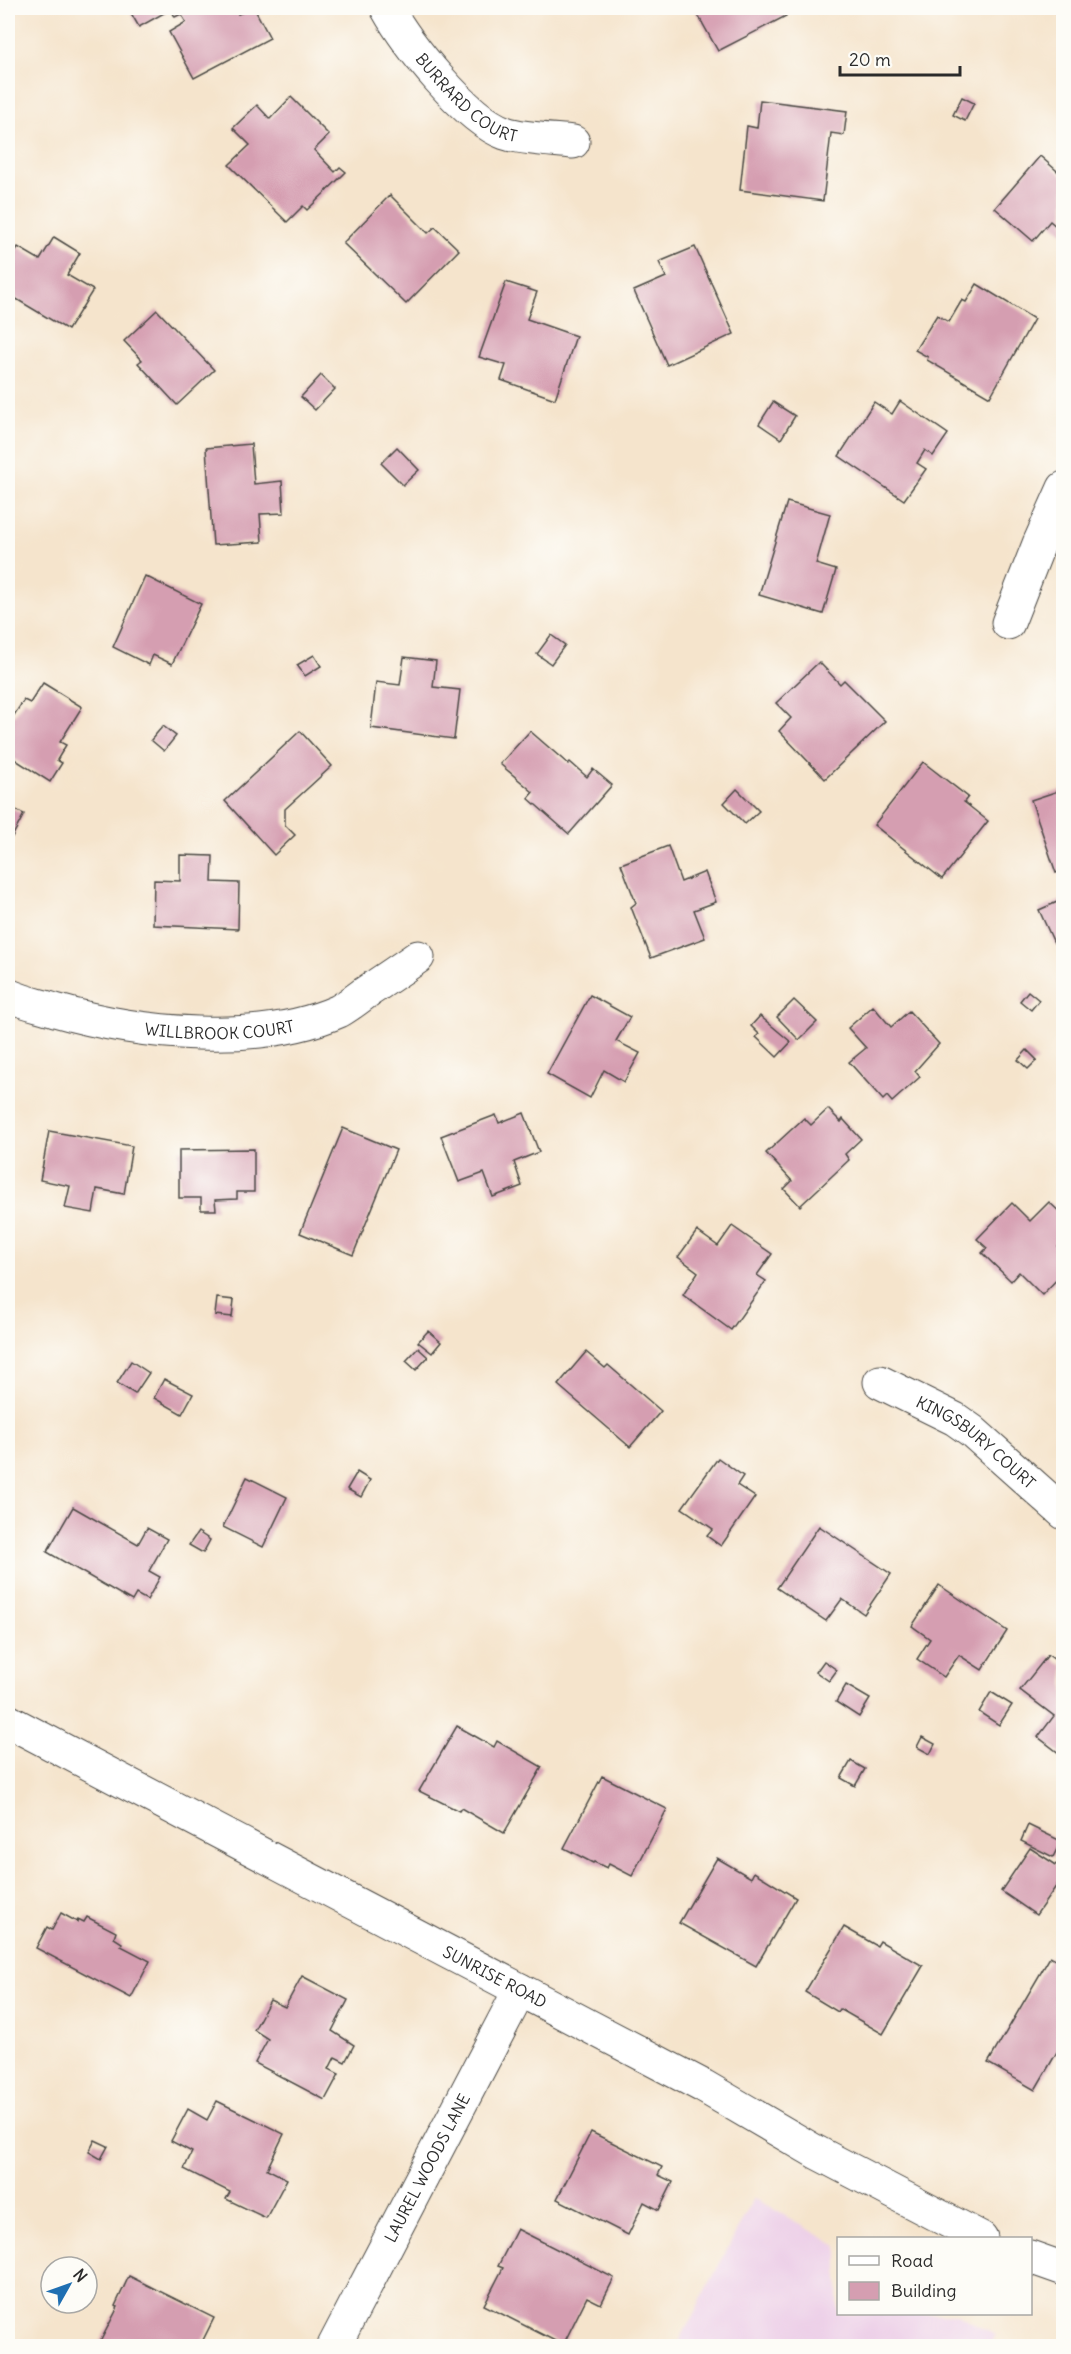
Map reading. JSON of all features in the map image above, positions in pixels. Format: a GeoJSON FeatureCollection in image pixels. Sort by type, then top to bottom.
{"type":"FeatureCollection","features":[{"type":"Feature","properties":{"kind":"street","name":"BURRARD COURT"},"geometry":{"type":"LineString","coordinates":[[387,8],[431,69],[485,122],[506,134],[573,142]]}},
{"type":"Feature","properties":{"kind":"street"},"geometry":{"type":"LineString","coordinates":[[1008,623],[1064,488]]}},
{"type":"Feature","properties":{"kind":"street","name":"WILLBROOK COURT"},"geometry":{"type":"LineString","coordinates":[[8,994],[19,1000],[90,1020],[149,1030],[256,1031],[297,1025],[340,1010],[418,957]]}},
{"type":"Feature","properties":{"kind":"street","name":"KINGSBURY COURT"},"geometry":{"type":"LineString","coordinates":[[880,1382],[964,1425],[1064,1513]]}},
{"type":"Feature","properties":{"kind":"street","name":"SUNRISE ROAD"},"geometry":{"type":"LineString","coordinates":[[8,1721],[703,2086],[816,2152],[979,2237]]}},
{"type":"Feature","properties":{"kind":"street","name":"LAUREL WOODS LANE"},"geometry":{"type":"LineString","coordinates":[[334,2346],[520,1990]]}},
{"type":"Feature","properties":{"kind":"street"},"geometry":{"type":"LineString","coordinates":[[1032,2258],[1064,2269]]}},
{"type":"Feature","properties":{"kind":"shaded area"},"geometry":{"type":"Polygon","coordinates":[[[754,2198],[837,2245],[837,2315],[959,2315],[996,2335],[990,2346],[677,2346],[754,2198]]]}},
{"type":"Feature","properties":{"kind":"building"},"geometry":{"type":"Polygon","coordinates":[[[128,8],[234,8],[238,14],[254,8],[270,38],[194,78],[169,32],[186,22],[181,14],[175,17],[171,9],[139,27],[128,8]]]}},
{"type":"Feature","properties":{"kind":"building"},"geometry":{"type":"Polygon","coordinates":[[[694,8],[782,8],[786,16],[718,51],[694,8]]]}},
{"type":"Feature","properties":{"kind":"building"},"geometry":{"type":"Polygon","coordinates":[[[1052,8],[1064,8],[1064,19],[1052,8]]]}},
{"type":"Feature","properties":{"kind":"building"},"geometry":{"type":"Polygon","coordinates":[[[291,97],[329,135],[314,150],[335,172],[340,167],[346,172],[307,210],[303,206],[287,222],[229,165],[250,145],[233,128],[257,105],[270,119],[291,97]]]}},
{"type":"Feature","properties":{"kind":"building"},"geometry":{"type":"Polygon","coordinates":[[[962,97],[974,103],[965,121],[953,115],[962,97]]]}},
{"type":"Feature","properties":{"kind":"building"},"geometry":{"type":"Polygon","coordinates":[[[760,100],[847,111],[844,135],[831,133],[823,201],[740,190],[747,126],[757,128],[760,100]]]}},
{"type":"Feature","properties":{"kind":"building"},"geometry":{"type":"Polygon","coordinates":[[[1040,156],[1064,177],[1064,233],[1050,221],[1033,241],[995,208],[1040,156]]]}},
{"type":"Feature","properties":{"kind":"building"},"geometry":{"type":"Polygon","coordinates":[[[390,195],[428,233],[435,227],[459,250],[406,304],[343,243],[390,195]]]}},
{"type":"Feature","properties":{"kind":"building"},"geometry":{"type":"Polygon","coordinates":[[[54,237],[80,253],[67,275],[93,290],[68,330],[8,294],[8,265],[18,247],[40,260],[54,237]]]}},
{"type":"Feature","properties":{"kind":"building"},"geometry":{"type":"Polygon","coordinates":[[[695,247],[734,334],[667,365],[634,291],[666,277],[659,262],[695,247]]]}},
{"type":"Feature","properties":{"kind":"building"},"geometry":{"type":"Polygon","coordinates":[[[506,282],[537,292],[527,319],[576,336],[555,399],[501,380],[506,365],[479,357],[506,282]]]}},
{"type":"Feature","properties":{"kind":"building"},"geometry":{"type":"Polygon","coordinates":[[[977,284],[1034,319],[990,397],[927,360],[928,357],[915,350],[937,315],[949,322],[962,300],[966,302],[977,284]]]}},
{"type":"Feature","properties":{"kind":"building"},"geometry":{"type":"Polygon","coordinates":[[[157,310],[214,370],[177,405],[138,363],[142,360],[124,341],[157,310]]]}},
{"type":"Feature","properties":{"kind":"building"},"geometry":{"type":"Polygon","coordinates":[[[321,375],[335,389],[315,410],[301,397],[321,375]]]}},
{"type":"Feature","properties":{"kind":"building"},"geometry":{"type":"Polygon","coordinates":[[[900,401],[948,434],[933,456],[925,450],[917,463],[926,469],[904,500],[839,456],[874,402],[892,414],[900,401]]]}},
{"type":"Feature","properties":{"kind":"building"},"geometry":{"type":"Polygon","coordinates":[[[773,402],[795,416],[781,439],[759,424],[773,402]]]}},
{"type":"Feature","properties":{"kind":"building"},"geometry":{"type":"Polygon","coordinates":[[[251,444],[254,484],[282,481],[284,513],[260,514],[262,542],[213,545],[206,448],[251,444]]]}},
{"type":"Feature","properties":{"kind":"building"},"geometry":{"type":"Polygon","coordinates":[[[397,447],[419,470],[403,485],[381,463],[397,447]]]}},
{"type":"Feature","properties":{"kind":"building"},"geometry":{"type":"Polygon","coordinates":[[[787,502],[830,514],[816,564],[836,570],[823,614],[759,595],[787,502]]]}},
{"type":"Feature","properties":{"kind":"building"},"geometry":{"type":"Polygon","coordinates":[[[145,576],[201,604],[172,664],[153,655],[149,665],[113,647],[145,576]]]}},
{"type":"Feature","properties":{"kind":"building"},"geometry":{"type":"Polygon","coordinates":[[[551,635],[565,645],[551,664],[537,654],[551,635]]]}},
{"type":"Feature","properties":{"kind":"building"},"geometry":{"type":"Polygon","coordinates":[[[314,655],[321,666],[305,676],[297,665],[314,655]]]}},
{"type":"Feature","properties":{"kind":"building"},"geometry":{"type":"Polygon","coordinates":[[[404,657],[436,661],[433,687],[460,690],[454,739],[371,728],[376,682],[400,685],[404,657]]]}},
{"type":"Feature","properties":{"kind":"building"},"geometry":{"type":"Polygon","coordinates":[[[819,662],[840,684],[844,680],[885,721],[825,779],[779,731],[791,718],[776,703],[819,662]]]}},
{"type":"Feature","properties":{"kind":"building"},"geometry":{"type":"Polygon","coordinates":[[[43,683],[82,707],[60,742],[66,745],[57,760],[62,763],[50,782],[8,755],[8,721],[24,700],[30,703],[43,683]]]}},
{"type":"Feature","properties":{"kind":"building"},"geometry":{"type":"Polygon","coordinates":[[[163,726],[176,736],[164,751],[151,740],[163,726]]]}},
{"type":"Feature","properties":{"kind":"building"},"geometry":{"type":"Polygon","coordinates":[[[300,731],[332,766],[285,809],[285,825],[295,835],[274,855],[225,801],[300,731]]]}},
{"type":"Feature","properties":{"kind":"building"},"geometry":{"type":"Polygon","coordinates":[[[530,731],[568,764],[570,762],[587,777],[593,769],[612,785],[569,834],[528,798],[533,792],[500,764],[530,731]]]}},
{"type":"Feature","properties":{"kind":"building"},"geometry":{"type":"Polygon","coordinates":[[[923,762],[968,797],[964,802],[988,821],[942,879],[874,825],[923,762]]]}},
{"type":"Feature","properties":{"kind":"building"},"geometry":{"type":"Polygon","coordinates":[[[737,789],[759,811],[745,824],[724,803],[737,789]]]}},
{"type":"Feature","properties":{"kind":"building"},"geometry":{"type":"Polygon","coordinates":[[[1064,789],[1064,870],[1056,873],[1031,800],[1064,789]]]}},
{"type":"Feature","properties":{"kind":"building"},"geometry":{"type":"Polygon","coordinates":[[[8,806],[24,814],[12,837],[8,835],[8,806]]]}},
{"type":"Feature","properties":{"kind":"building"},"geometry":{"type":"Polygon","coordinates":[[[668,846],[681,882],[705,872],[716,902],[694,910],[705,938],[651,958],[631,907],[636,903],[621,864],[668,846]]]}},
{"type":"Feature","properties":{"kind":"building"},"geometry":{"type":"Polygon","coordinates":[[[180,855],[213,856],[212,882],[239,883],[238,929],[153,925],[154,880],[180,881],[180,855]]]}},
{"type":"Feature","properties":{"kind":"building"},"geometry":{"type":"Polygon","coordinates":[[[1064,899],[1064,941],[1055,945],[1039,910],[1064,899]]]}},
{"type":"Feature","properties":{"kind":"building"},"geometry":{"type":"Polygon","coordinates":[[[1028,991],[1039,1000],[1031,1010],[1020,1001],[1028,991]]]}},
{"type":"Feature","properties":{"kind":"building"},"geometry":{"type":"Polygon","coordinates":[[[590,995],[630,1017],[616,1041],[640,1053],[624,1082],[604,1070],[590,1098],[547,1074],[590,995]]]}},
{"type":"Feature","properties":{"kind":"building"},"geometry":{"type":"Polygon","coordinates":[[[794,1000],[817,1022],[799,1040],[777,1017],[794,1000]]]}},
{"type":"Feature","properties":{"kind":"building"},"geometry":{"type":"Polygon","coordinates":[[[873,1006],[891,1027],[909,1011],[939,1044],[915,1071],[920,1077],[892,1102],[887,1096],[883,1100],[849,1062],[866,1048],[848,1028],[873,1006]]]}},
{"type":"Feature","properties":{"kind":"building"},"geometry":{"type":"Polygon","coordinates":[[[760,1016],[791,1042],[777,1057],[756,1037],[759,1034],[751,1026],[760,1016]]]}},
{"type":"Feature","properties":{"kind":"building"},"geometry":{"type":"Polygon","coordinates":[[[1027,1050],[1037,1060],[1028,1069],[1018,1060],[1027,1050]]]}},
{"type":"Feature","properties":{"kind":"building"},"geometry":{"type":"Polygon","coordinates":[[[828,1109],[841,1122],[843,1119],[861,1139],[845,1154],[849,1160],[800,1206],[784,1189],[792,1181],[766,1153],[804,1118],[811,1125],[828,1109]]]}},
{"type":"Feature","properties":{"kind":"building"},"geometry":{"type":"Polygon","coordinates":[[[524,1113],[539,1152],[514,1162],[522,1186],[493,1197],[484,1173],[459,1182],[441,1136],[496,1115],[499,1123],[524,1113]]]}},
{"type":"Feature","properties":{"kind":"building"},"geometry":{"type":"Polygon","coordinates":[[[343,1128],[396,1150],[353,1255],[300,1233],[343,1128]]]}},
{"type":"Feature","properties":{"kind":"building"},"geometry":{"type":"Polygon","coordinates":[[[49,1131],[132,1146],[124,1194],[97,1189],[93,1213],[65,1208],[70,1186],[40,1180],[49,1131]]]}},
{"type":"Feature","properties":{"kind":"building"},"geometry":{"type":"Polygon","coordinates":[[[254,1149],[254,1192],[237,1192],[237,1199],[215,1200],[216,1210],[201,1210],[201,1198],[179,1198],[179,1150],[254,1149]]]}},
{"type":"Feature","properties":{"kind":"building"},"geometry":{"type":"Polygon","coordinates":[[[1049,1202],[1064,1216],[1064,1242],[1058,1247],[1064,1252],[1064,1272],[1042,1295],[1019,1272],[1011,1281],[982,1253],[987,1248],[977,1239],[1012,1203],[1030,1221],[1049,1202]]]}},
{"type":"Feature","properties":{"kind":"building"},"geometry":{"type":"Polygon","coordinates":[[[732,1226],[772,1254],[757,1275],[766,1281],[731,1330],[683,1295],[698,1272],[678,1257],[697,1231],[718,1246],[732,1226]]]}},
{"type":"Feature","properties":{"kind":"building"},"geometry":{"type":"Polygon","coordinates":[[[217,1298],[234,1300],[232,1317],[215,1315],[217,1298]]]}},
{"type":"Feature","properties":{"kind":"building"},"geometry":{"type":"Polygon","coordinates":[[[428,1331],[441,1342],[432,1353],[418,1342],[428,1331]]]}},
{"type":"Feature","properties":{"kind":"building"},"geometry":{"type":"Polygon","coordinates":[[[418,1348],[428,1357],[416,1370],[406,1361],[418,1348]]]}},
{"type":"Feature","properties":{"kind":"building"},"geometry":{"type":"Polygon","coordinates":[[[586,1352],[605,1368],[608,1365],[661,1411],[630,1447],[558,1385],[586,1352]]]}},
{"type":"Feature","properties":{"kind":"building"},"geometry":{"type":"Polygon","coordinates":[[[131,1361],[149,1373],[135,1394],[117,1383],[131,1361]]]}},
{"type":"Feature","properties":{"kind":"building"},"geometry":{"type":"Polygon","coordinates":[[[164,1379],[193,1394],[182,1414],[154,1398],[164,1379]]]}},
{"type":"Feature","properties":{"kind":"building"},"geometry":{"type":"Polygon","coordinates":[[[718,1458],[743,1476],[737,1485],[755,1497],[721,1546],[707,1536],[713,1529],[682,1508],[718,1458]]]}},
{"type":"Feature","properties":{"kind":"building"},"geometry":{"type":"Polygon","coordinates":[[[357,1472],[370,1480],[361,1497],[347,1489],[357,1472]]]}},
{"type":"Feature","properties":{"kind":"building"},"geometry":{"type":"Polygon","coordinates":[[[247,1477],[287,1497],[263,1547],[223,1527],[247,1477]]]}},
{"type":"Feature","properties":{"kind":"building"},"geometry":{"type":"Polygon","coordinates":[[[73,1507],[138,1544],[147,1528],[167,1539],[149,1571],[160,1577],[147,1600],[136,1594],[132,1601],[47,1552],[73,1507]]]}},
{"type":"Feature","properties":{"kind":"building"},"geometry":{"type":"Polygon","coordinates":[[[819,1526],[891,1574],[864,1614],[842,1599],[826,1621],[777,1588],[819,1526]]]}},
{"type":"Feature","properties":{"kind":"building"},"geometry":{"type":"Polygon","coordinates":[[[198,1532],[210,1540],[203,1553],[189,1545],[198,1532]]]}},
{"type":"Feature","properties":{"kind":"building"},"geometry":{"type":"Polygon","coordinates":[[[939,1585],[1007,1631],[982,1670],[959,1655],[944,1677],[917,1659],[930,1639],[912,1626],[939,1585]]]}},
{"type":"Feature","properties":{"kind":"building"},"geometry":{"type":"Polygon","coordinates":[[[1048,1655],[1064,1666],[1064,1757],[1038,1737],[1054,1716],[1020,1690],[1048,1655]]]}},
{"type":"Feature","properties":{"kind":"building"},"geometry":{"type":"Polygon","coordinates":[[[824,1661],[837,1670],[829,1681],[816,1672],[824,1661]]]}},
{"type":"Feature","properties":{"kind":"building"},"geometry":{"type":"Polygon","coordinates":[[[846,1685],[870,1699],[859,1717],[836,1702],[846,1685]]]}},
{"type":"Feature","properties":{"kind":"building"},"geometry":{"type":"Polygon","coordinates":[[[991,1692],[1012,1705],[999,1725],[979,1712],[991,1692]]]}},
{"type":"Feature","properties":{"kind":"building"},"geometry":{"type":"Polygon","coordinates":[[[457,1726],[494,1747],[497,1741],[542,1767],[504,1833],[461,1808],[459,1811],[419,1791],[457,1726]]]}},
{"type":"Feature","properties":{"kind":"building"},"geometry":{"type":"Polygon","coordinates":[[[922,1737],[935,1744],[930,1754],[917,1747],[922,1737]]]}},
{"type":"Feature","properties":{"kind":"building"},"geometry":{"type":"Polygon","coordinates":[[[851,1761],[865,1769],[855,1786],[841,1778],[851,1761]]]}},
{"type":"Feature","properties":{"kind":"building"},"geometry":{"type":"Polygon","coordinates":[[[602,1776],[667,1809],[632,1876],[609,1864],[607,1868],[593,1863],[564,1848],[602,1776]]]}},
{"type":"Feature","properties":{"kind":"building"},"geometry":{"type":"Polygon","coordinates":[[[1028,1825],[1061,1841],[1053,1857],[1021,1841],[1028,1825]]]}},
{"type":"Feature","properties":{"kind":"building"},"geometry":{"type":"Polygon","coordinates":[[[1030,1848],[1064,1870],[1064,1875],[1036,1915],[1001,1891],[1030,1848]]]}},
{"type":"Feature","properties":{"kind":"building"},"geometry":{"type":"Polygon","coordinates":[[[717,1858],[751,1878],[754,1872],[796,1898],[756,1966],[679,1923],[717,1858]]]}},
{"type":"Feature","properties":{"kind":"building"},"geometry":{"type":"Polygon","coordinates":[[[61,1913],[77,1922],[78,1919],[84,1922],[87,1917],[116,1932],[114,1938],[122,1943],[121,1946],[150,1961],[131,1998],[36,1948],[47,1927],[52,1930],[61,1913]]]}},
{"type":"Feature","properties":{"kind":"building"},"geometry":{"type":"Polygon","coordinates":[[[844,1927],[877,1946],[880,1941],[923,1966],[883,2034],[840,2009],[838,2012],[805,1992],[844,1927]]]}},
{"type":"Feature","properties":{"kind":"building"},"geometry":{"type":"Polygon","coordinates":[[[1050,1957],[1064,1965],[1064,2040],[1035,2090],[988,2063],[1050,1957]]]}},
{"type":"Feature","properties":{"kind":"building"},"geometry":{"type":"Polygon","coordinates":[[[302,1976],[348,2000],[332,2031],[354,2045],[345,2062],[335,2057],[329,2069],[339,2074],[325,2100],[255,2063],[268,2039],[254,2030],[270,2000],[285,2007],[302,1976]]]}},
{"type":"Feature","properties":{"kind":"building"},"geometry":{"type":"Polygon","coordinates":[[[217,2101],[284,2134],[267,2169],[287,2179],[266,2218],[226,2199],[230,2192],[184,2169],[192,2152],[171,2141],[188,2109],[207,2120],[217,2101]]]}},
{"type":"Feature","properties":{"kind":"building"},"geometry":{"type":"Polygon","coordinates":[[[591,2132],[662,2167],[658,2175],[673,2182],[659,2210],[644,2202],[628,2235],[557,2199],[591,2132]]]}},
{"type":"Feature","properties":{"kind":"building"},"geometry":{"type":"Polygon","coordinates":[[[95,2140],[108,2146],[101,2159],[89,2152],[95,2140]]]}},
{"type":"Feature","properties":{"kind":"building"},"geometry":{"type":"Polygon","coordinates":[[[517,2229],[614,2278],[601,2304],[587,2297],[563,2345],[484,2305],[503,2268],[498,2266],[517,2229]]]}},
{"type":"Feature","properties":{"kind":"building"},"geometry":{"type":"Polygon","coordinates":[[[129,2276],[214,2318],[200,2346],[98,2346],[118,2307],[115,2306],[129,2276]]]}}]}
